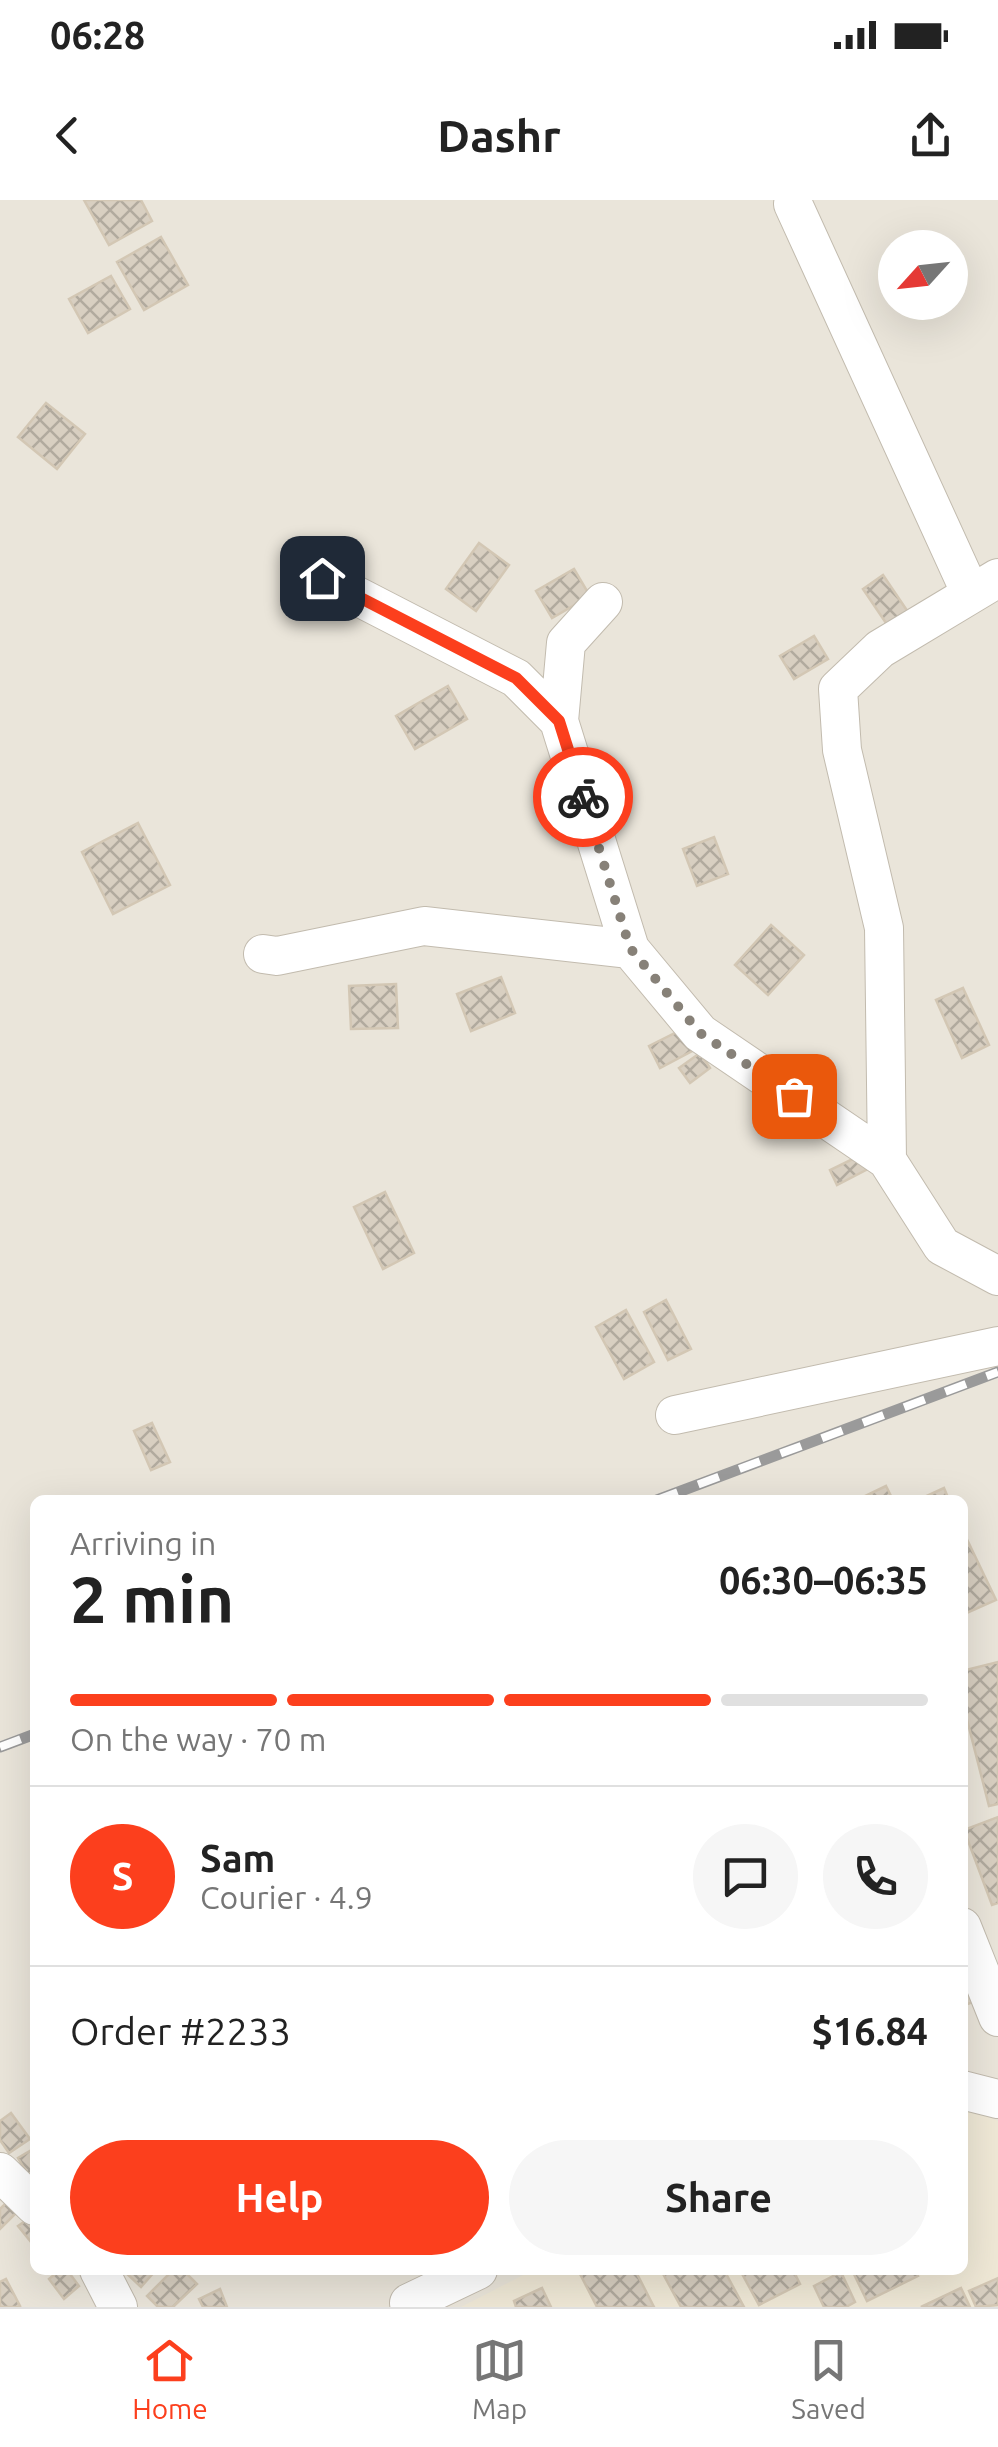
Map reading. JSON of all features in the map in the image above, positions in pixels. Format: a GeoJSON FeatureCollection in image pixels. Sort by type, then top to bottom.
{"type":"FeatureCollection","features":[{"type":"Feature","properties":{"kind":"street"},"geometry":{"type":"LineString","coordinates":[[793,204],[984,586],[880,649],[838,689],[842,750],[884,928],[887,1160]]}},
{"type":"Feature","properties":{"kind":"street"},"geometry":{"type":"LineString","coordinates":[[322,578],[516,678],[559,721]]}},
{"type":"Feature","properties":{"kind":"street"},"geometry":{"type":"LineString","coordinates":[[603,602],[566,643],[559,721],[630,948],[700,1033],[887,1160],[942,1246],[998,1276]]}},
{"type":"Feature","properties":{"kind":"street"},"geometry":{"type":"LineString","coordinates":[[263,954],[278,956],[424,926],[630,948]]}},
{"type":"Feature","properties":{"kind":"street"},"geometry":{"type":"LineString","coordinates":[[674,1415],[998,1346]]}},
{"type":"Feature","properties":{"kind":"street"},"geometry":{"type":"LineString","coordinates":[[968,1942],[998,2017]]}},
{"type":"Feature","properties":{"kind":"street"},"geometry":{"type":"LineString","coordinates":[[968,2092],[998,2099]]}},
{"type":"Feature","properties":{"kind":"street"},"geometry":{"type":"LineString","coordinates":[[0,2172],[30,2201]]}},
{"type":"Feature","properties":{"kind":"street"},"geometry":{"type":"LineString","coordinates":[[101,2275],[118,2307]]}},
{"type":"Feature","properties":{"kind":"street"},"geometry":{"type":"LineString","coordinates":[[409,2303],[468,2275]]}},
{"type":"Feature","properties":{"kind":"shaded area"},"geometry":{"type":"Polygon","coordinates":[[[0,200],[998,200],[998,2307],[0,2307],[0,200]]]}},
{"type":"Feature","properties":{"kind":"shaded area"},"geometry":{"type":"Polygon","coordinates":[[[968,2108],[998,2121],[998,2307],[461,2307],[523,2275],[968,2275],[968,2108]]]}},
{"type":"Feature","properties":{"kind":"building"},"geometry":{"type":"Polygon","coordinates":[[[84,200],[141,200],[152,221],[109,245],[84,200]]]}},
{"type":"Feature","properties":{"kind":"building"},"geometry":{"type":"Polygon","coordinates":[[[161,237],[188,285],[144,310],[117,262],[161,237]]]}},
{"type":"Feature","properties":{"kind":"building"},"geometry":{"type":"Polygon","coordinates":[[[111,276],[130,309],[88,333],[69,299],[111,276]]]}},
{"type":"Feature","properties":{"kind":"building"},"geometry":{"type":"Polygon","coordinates":[[[46,403],[85,434],[57,469],[18,437],[46,403]]]}},
{"type":"Feature","properties":{"kind":"building"},"geometry":{"type":"Polygon","coordinates":[[[479,543],[509,565],[476,611],[446,589],[479,543]]]}},
{"type":"Feature","properties":{"kind":"building"},"geometry":{"type":"Polygon","coordinates":[[[574,569],[590,596],[552,618],[536,591],[574,569]]]}},
{"type":"Feature","properties":{"kind":"building"},"geometry":{"type":"Polygon","coordinates":[[[883,575],[908,612],[888,626],[863,589],[883,575]]]}},
{"type":"Feature","properties":{"kind":"building"},"geometry":{"type":"Polygon","coordinates":[[[814,636],[828,659],[794,679],[780,656],[814,636]]]}},
{"type":"Feature","properties":{"kind":"building"},"geometry":{"type":"Polygon","coordinates":[[[448,686],[467,719],[415,749],[396,716],[448,686]]]}},
{"type":"Feature","properties":{"kind":"building"},"geometry":{"type":"Polygon","coordinates":[[[138,823],[170,885],[113,914],[82,852],[138,823]]]}},
{"type":"Feature","properties":{"kind":"building"},"geometry":{"type":"Polygon","coordinates":[[[714,837],[728,874],[697,886],[683,849],[714,837]]]}},
{"type":"Feature","properties":{"kind":"building"},"geometry":{"type":"Polygon","coordinates":[[[771,925],[804,955],[768,995],[735,965],[771,925]]]}},
{"type":"Feature","properties":{"kind":"building"},"geometry":{"type":"Polygon","coordinates":[[[501,977],[515,1013],[471,1031],[457,994],[501,977]]]}},
{"type":"Feature","properties":{"kind":"building"},"geometry":{"type":"Polygon","coordinates":[[[396,984],[398,1028],[351,1029],[349,986],[396,984]]]}},
{"type":"Feature","properties":{"kind":"building"},"geometry":{"type":"Polygon","coordinates":[[[963,988],[989,1045],[962,1058],[936,1000],[963,988]]]}},
{"type":"Feature","properties":{"kind":"building"},"geometry":{"type":"Polygon","coordinates":[[[685,1028],[696,1049],[660,1068],[649,1046],[685,1028]]]}},
{"type":"Feature","properties":{"kind":"building"},"geometry":{"type":"Polygon","coordinates":[[[700,1053],[710,1068],[690,1083],[679,1068],[700,1053]]]}},
{"type":"Feature","properties":{"kind":"building"},"geometry":{"type":"Polygon","coordinates":[[[859,1156],[866,1170],[837,1185],[830,1170],[859,1156]]]}},
{"type":"Feature","properties":{"kind":"building"},"geometry":{"type":"Polygon","coordinates":[[[385,1192],[414,1253],[383,1269],[354,1207],[385,1192]]]}},
{"type":"Feature","properties":{"kind":"building"},"geometry":{"type":"Polygon","coordinates":[[[666,1300],[691,1349],[668,1360],[644,1312],[666,1300]]]}},
{"type":"Feature","properties":{"kind":"building"},"geometry":{"type":"Polygon","coordinates":[[[626,1310],[654,1362],[624,1379],[596,1327],[626,1310]]]}},
{"type":"Feature","properties":{"kind":"building"},"geometry":{"type":"Polygon","coordinates":[[[152,1423],[170,1462],[151,1470],[134,1431],[152,1423]]]}},
{"type":"Feature","properties":{"kind":"building"},"geometry":{"type":"Polygon","coordinates":[[[886,1486],[890,1495],[867,1495],[886,1486]]]}},
{"type":"Feature","properties":{"kind":"building"},"geometry":{"type":"Polygon","coordinates":[[[944,1488],[947,1495],[929,1495],[944,1488]]]}},
{"type":"Feature","properties":{"kind":"building"},"geometry":{"type":"Polygon","coordinates":[[[968,1542],[996,1600],[968,1612],[968,1542]]]}},
{"type":"Feature","properties":{"kind":"building"},"geometry":{"type":"Polygon","coordinates":[[[998,1662],[998,1804],[989,1806],[968,1724],[968,1670],[998,1662]]]}},
{"type":"Feature","properties":{"kind":"building"},"geometry":{"type":"Polygon","coordinates":[[[998,1817],[998,1903],[992,1905],[968,1841],[968,1828],[998,1817]]]}},
{"type":"Feature","properties":{"kind":"building"},"geometry":{"type":"Polygon","coordinates":[[[11,2113],[30,2139],[9,2153],[0,2140],[0,2121],[11,2113]]]}},
{"type":"Feature","properties":{"kind":"building"},"geometry":{"type":"Polygon","coordinates":[[[30,2151],[30,2174],[28,2175],[18,2158],[30,2151]]]}},
{"type":"Feature","properties":{"kind":"building"},"geometry":{"type":"Polygon","coordinates":[[[11,2198],[22,2207],[0,2229],[0,2209],[11,2198]]]}},
{"type":"Feature","properties":{"kind":"building"},"geometry":{"type":"Polygon","coordinates":[[[30,2218],[30,2241],[18,2226],[30,2218]]]}},
{"type":"Feature","properties":{"kind":"building"},"geometry":{"type":"Polygon","coordinates":[[[54,2275],[71,2275],[79,2286],[64,2299],[49,2279],[54,2275]]]}},
{"type":"Feature","properties":{"kind":"building"},"geometry":{"type":"Polygon","coordinates":[[[128,2275],[152,2275],[141,2287],[128,2275]]]}},
{"type":"Feature","properties":{"kind":"building"},"geometry":{"type":"Polygon","coordinates":[[[168,2275],[188,2275],[197,2284],[173,2307],[158,2307],[147,2296],[168,2275]]]}},
{"type":"Feature","properties":{"kind":"building"},"geometry":{"type":"Polygon","coordinates":[[[581,2275],[638,2275],[654,2307],[597,2307],[581,2275]]]}},
{"type":"Feature","properties":{"kind":"building"},"geometry":{"type":"Polygon","coordinates":[[[664,2275],[727,2275],[744,2307],[681,2307],[664,2275]]]}},
{"type":"Feature","properties":{"kind":"building"},"geometry":{"type":"Polygon","coordinates":[[[743,2275],[796,2275],[800,2284],[759,2305],[743,2275]]]}},
{"type":"Feature","properties":{"kind":"building"},"geometry":{"type":"Polygon","coordinates":[[[842,2275],[855,2302],[846,2307],[824,2307],[814,2286],[842,2275]]]}},
{"type":"Feature","properties":{"kind":"building"},"geometry":{"type":"Polygon","coordinates":[[[854,2275],[918,2275],[918,2276],[867,2301],[854,2275]]]}},
{"type":"Feature","properties":{"kind":"building"},"geometry":{"type":"Polygon","coordinates":[[[998,2278],[998,2305],[976,2307],[969,2291],[998,2278]]]}},
{"type":"Feature","properties":{"kind":"building"},"geometry":{"type":"Polygon","coordinates":[[[6,2279],[18,2307],[0,2307],[0,2282],[6,2279]]]}},
{"type":"Feature","properties":{"kind":"building"},"geometry":{"type":"Polygon","coordinates":[[[542,2288],[551,2307],[516,2307],[514,2301],[542,2288]]]}},
{"type":"Feature","properties":{"kind":"building"},"geometry":{"type":"Polygon","coordinates":[[[961,2288],[970,2307],[921,2307],[961,2288]]]}},
{"type":"Feature","properties":{"kind":"building"},"geometry":{"type":"Polygon","coordinates":[[[220,2289],[227,2307],[203,2307],[199,2299],[220,2289]]]}},
{"type":"Feature","properties":{"kind":"railway"},"geometry":{"type":"LineString","coordinates":[[670,1495],[998,1372]]}},
{"type":"Feature","properties":{"kind":"railway"},"geometry":{"type":"LineString","coordinates":[[0,1747],[30,1736]]}},
{"type":"Feature","properties":{"kind":"way so far"},"geometry":{"type":"LineString","coordinates":[[583,797],[630,948],[700,1033],[794,1096]]}},
{"type":"Feature","properties":{"kind":"route"},"geometry":{"type":"LineString","coordinates":[[322,578],[516,678],[559,721],[583,797]]}}]}
